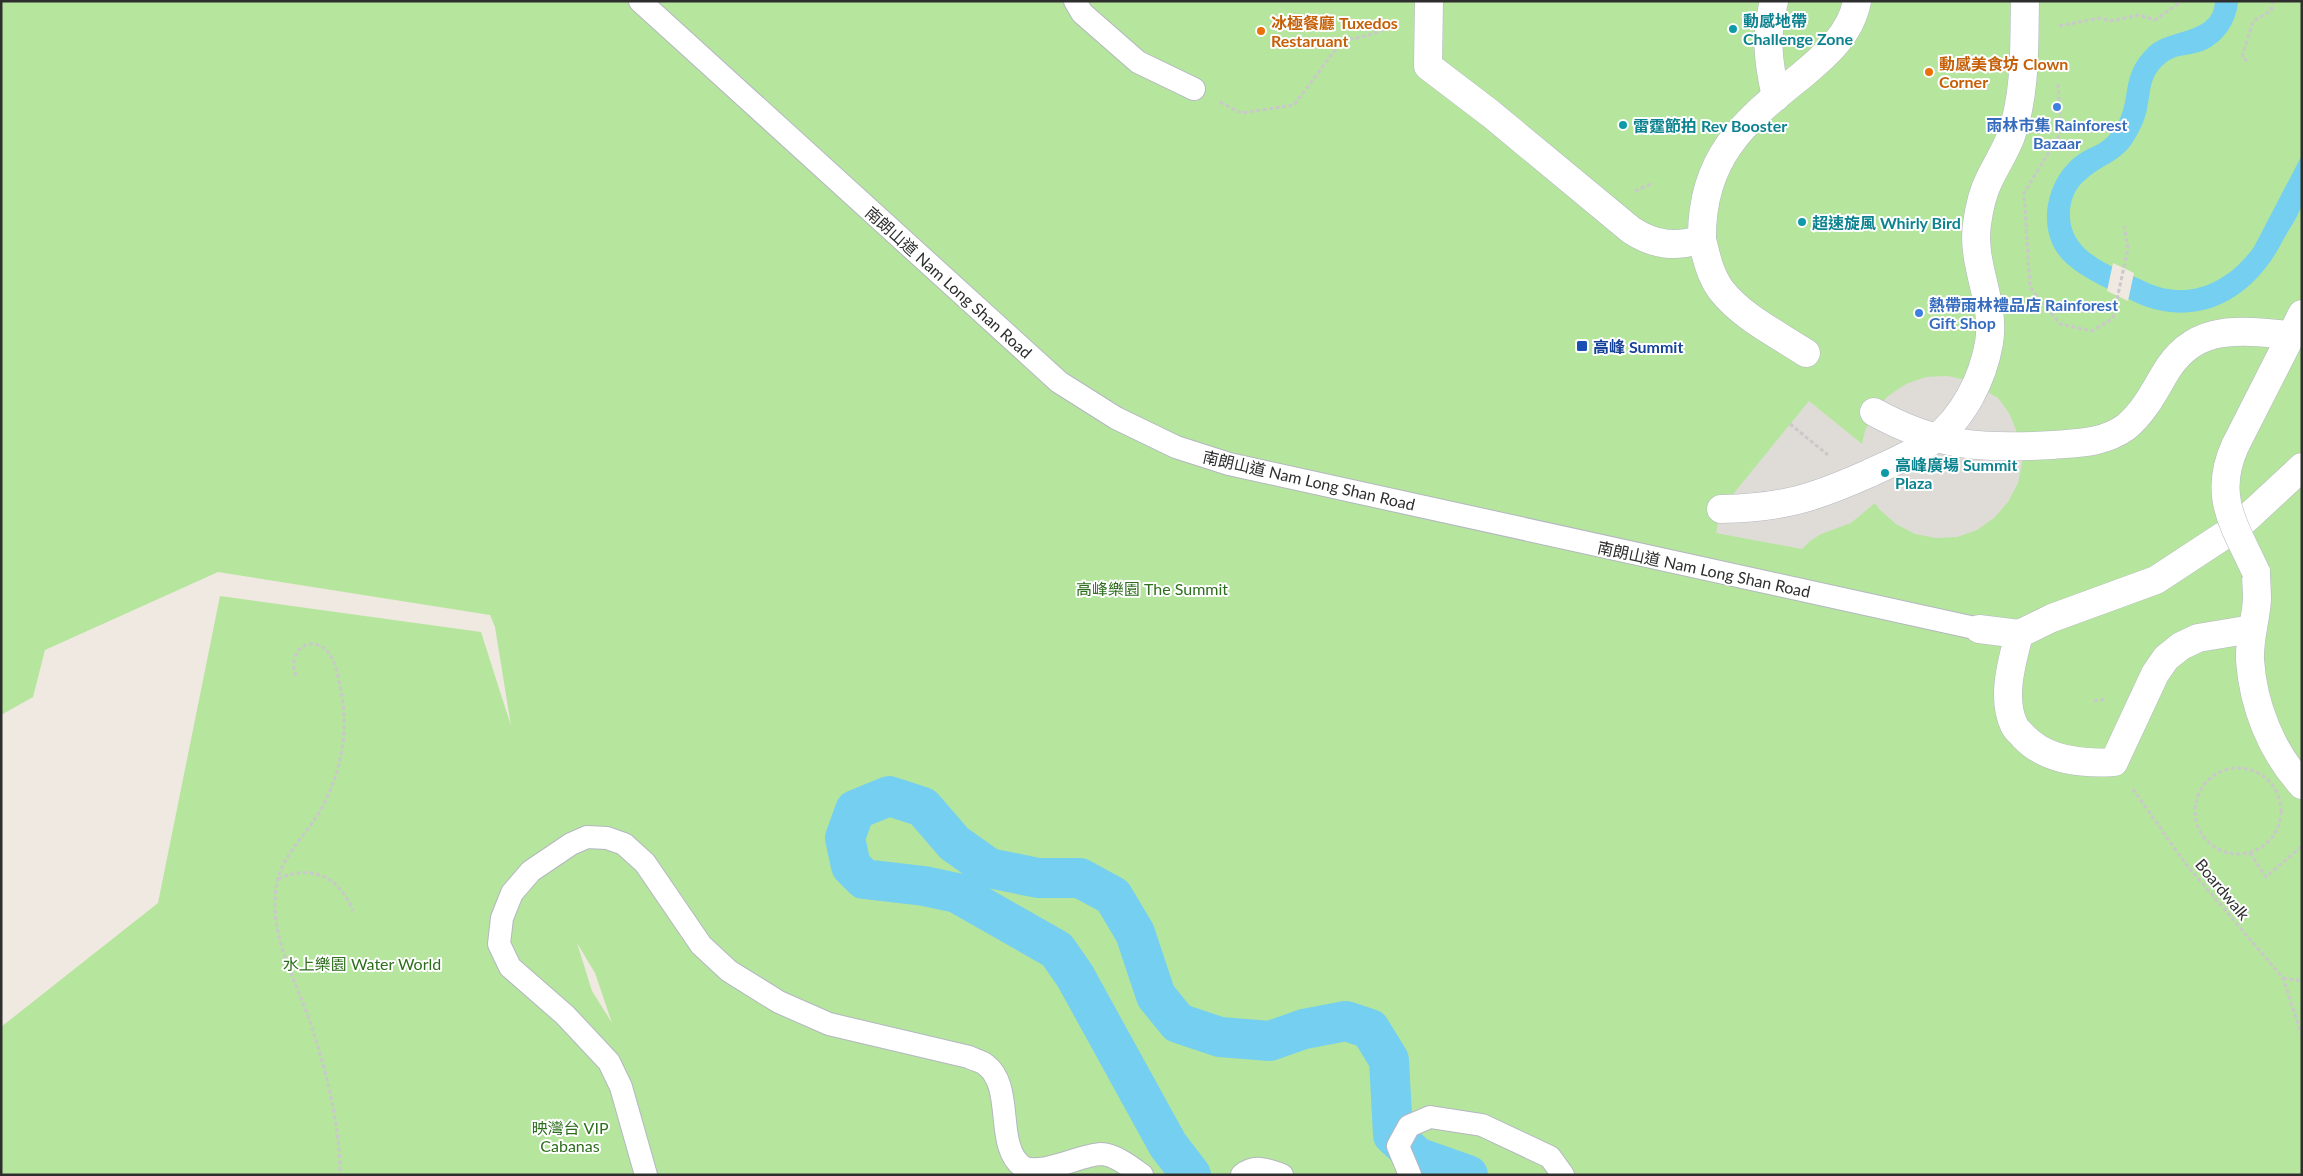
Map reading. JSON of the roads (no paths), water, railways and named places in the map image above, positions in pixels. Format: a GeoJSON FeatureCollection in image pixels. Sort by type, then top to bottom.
{"type":"FeatureCollection","features":[{"type":"Feature","properties":{"kind":"street"},"geometry":{"type":"LineString","coordinates":[[1774,1],[1768,25],[1769,64],[1776,96]]}},
{"type":"Feature","properties":{"kind":"street"},"geometry":{"type":"LineString","coordinates":[[1806,353],[1740,308],[1721,289],[1708,265],[1702,239],[1704,197],[1720,157],[1732,140],[1776,96],[1824,58],[1838,43],[1849,24],[1857,1]]}},
{"type":"Feature","properties":{"kind":"street"},"geometry":{"type":"LineString","coordinates":[[1721,509],[1756,508],[1790,503],[1824,493],[1912,453],[1935,439],[1952,423],[1965,404],[1984,364],[1989,342],[1991,320],[1977,252],[1977,227],[1981,203],[1989,180],[2011,136],[2018,111],[2022,86],[2025,1]]}},
{"type":"Feature","properties":{"kind":"street"},"geometry":{"type":"LineString","coordinates":[[1428,2],[1428,66],[1491,114],[1638,235],[1660,244],[1674,245],[1702,239]]}},
{"type":"Feature","properties":{"kind":"street"},"geometry":{"type":"LineString","coordinates":[[1874,412],[1902,428],[1935,439],[1966,445],[1997,448],[2091,442],[2109,437],[2125,427],[2138,415],[2169,365],[2192,343],[2212,334],[2296,325]]}},
{"type":"Feature","properties":{"kind":"street"},"geometry":{"type":"LineString","coordinates":[[2296,325],[2235,446],[2228,463],[2224,481],[2225,498],[2230,516],[2256,572],[2257,600],[2252,629],[2250,659],[2261,717],[2274,747],[2292,774],[2302,785]]}},
{"type":"Feature","properties":{"kind":"street"},"geometry":{"type":"LineString","coordinates":[[2245,520],[2302,467]]}},
{"type":"Feature","properties":{"kind":"street"},"geometry":{"type":"LineString","coordinates":[[1979,629],[2019,634],[2052,618],[2156,580],[2223,536]]}},
{"type":"Feature","properties":{"kind":"street"},"geometry":{"type":"LineString","coordinates":[[2019,634],[2010,671],[2009,703],[2014,726],[2032,745],[2054,756],[2090,764],[2114,762],[2156,674],[2166,658],[2181,646],[2198,638],[2252,629]]}},
{"type":"Feature","properties":{"kind":"lane","name":"南朗山道 Nam Long Shan Road"},"geometry":{"type":"LineString","coordinates":[[640,1],[1059,382],[1116,418],[1176,447],[1229,464],[1979,629]]}},
{"type":"Feature","properties":{"kind":"lane"},"geometry":{"type":"LineString","coordinates":[[1075,1],[1082,13],[1138,62],[1194,89]]}},
{"type":"Feature","properties":{"kind":"lane"},"geometry":{"type":"LineString","coordinates":[[646,1175],[621,1087],[609,1062],[566,1015],[510,967],[500,944],[502,918],[512,893],[531,871],[570,844],[587,837],[607,838],[624,844],[644,863],[701,945],[729,971],[779,1002],[829,1024],[969,1057],[986,1064],[994,1073],[999,1084],[1010,1147],[1015,1160],[1025,1168],[1036,1172],[1102,1154],[1117,1159],[1142,1175]]}},
{"type":"Feature","properties":{"kind":"lane"},"geometry":{"type":"LineString","coordinates":[[1410,1175],[1398,1146],[1409,1126],[1430,1117],[1482,1125],[1550,1158],[1563,1175]]}},
{"type":"Feature","properties":{"kind":"lane"},"geometry":{"type":"LineString","coordinates":[[1242,1175],[1247,1171],[1263,1168],[1282,1175]]}},
{"type":"Feature","properties":{"kind":"water"},"geometry":{"type":"Polygon","coordinates":[[[2215,1],[2238,1],[2235,17],[2231,25],[2214,45],[2199,52],[2172,58],[2159,69],[2151,85],[2144,121],[2134,140],[2123,153],[2091,175],[2074,193],[2070,210],[2071,225],[2076,238],[2094,256],[2146,282],[2162,288],[2192,289],[2206,286],[2219,279],[2244,260],[2254,247],[2302,155],[2302,204],[2295,220],[2270,262],[2257,278],[2242,291],[2226,302],[2208,309],[2189,312],[2168,312],[2147,307],[2106,288],[2066,263],[2053,245],[2049,234],[2047,211],[2055,182],[2066,166],[2081,153],[2103,141],[2114,129],[2124,108],[2133,68],[2139,58],[2149,47],[2158,41],[2190,30],[2207,20],[2213,12],[2215,1]]]}},
{"type":"Feature","properties":{"kind":"waterway"},"geometry":{"type":"LineString","coordinates":[[1191,1175],[1168,1145],[1075,976],[1057,950],[957,893],[924,886],[864,879],[851,866],[845,838],[855,810],[889,796],[923,807],[954,843],[989,868],[1038,878],[1080,878],[1113,896],[1135,933],[1156,996],[1178,1023],[1220,1037],[1270,1041],[1304,1029],[1346,1021],[1370,1029],[1389,1060],[1393,1135],[1417,1157],[1468,1175]]}},
{"type":"Feature","properties":{"kind":"place","name":"動感地帶 Challenge Zone"},"geometry":{"type":"Point","coordinates":[1733,29]}},
{"type":"Feature","properties":{"kind":"place","name":"冰極餐廳 Tuxedos Restaruant"},"geometry":{"type":"Point","coordinates":[1261,31]}},
{"type":"Feature","properties":{"kind":"place","name":"動感美食坊 Clown Corner"},"geometry":{"type":"Point","coordinates":[1929,72]}},
{"type":"Feature","properties":{"kind":"place","name":"雨林市集 Rainforest Bazaar"},"geometry":{"type":"Point","coordinates":[2057,107]}},
{"type":"Feature","properties":{"kind":"place","name":"雷霆節拍 Rev Booster"},"geometry":{"type":"Point","coordinates":[1623,125]}},
{"type":"Feature","properties":{"kind":"place","name":"超速旋風 Whirly Bird"},"geometry":{"type":"Point","coordinates":[1802,222]}},
{"type":"Feature","properties":{"kind":"place","name":"熱帶雨林禮品店 Rainforest Gift Shop"},"geometry":{"type":"Point","coordinates":[1919,313]}},
{"type":"Feature","properties":{"kind":"place","name":"高峰 Summit"},"geometry":{"type":"Point","coordinates":[1582,346]}},
{"type":"Feature","properties":{"kind":"place","name":"高峰廣場 Summit Plaza"},"geometry":{"type":"Point","coordinates":[1885,473]}},
{"type":"Feature","properties":{"kind":"park label","name":"高峰樂園 The Summit"},"geometry":{"type":"Point","coordinates":[1152,588]}},
{"type":"Feature","properties":{"kind":"park label","name":"水上樂園 Water World"},"geometry":{"type":"Point","coordinates":[362,963]}},
{"type":"Feature","properties":{"kind":"park label","name":"映灣台 VIP Cabanas"},"geometry":{"type":"Point","coordinates":[570,1136]}}]}
